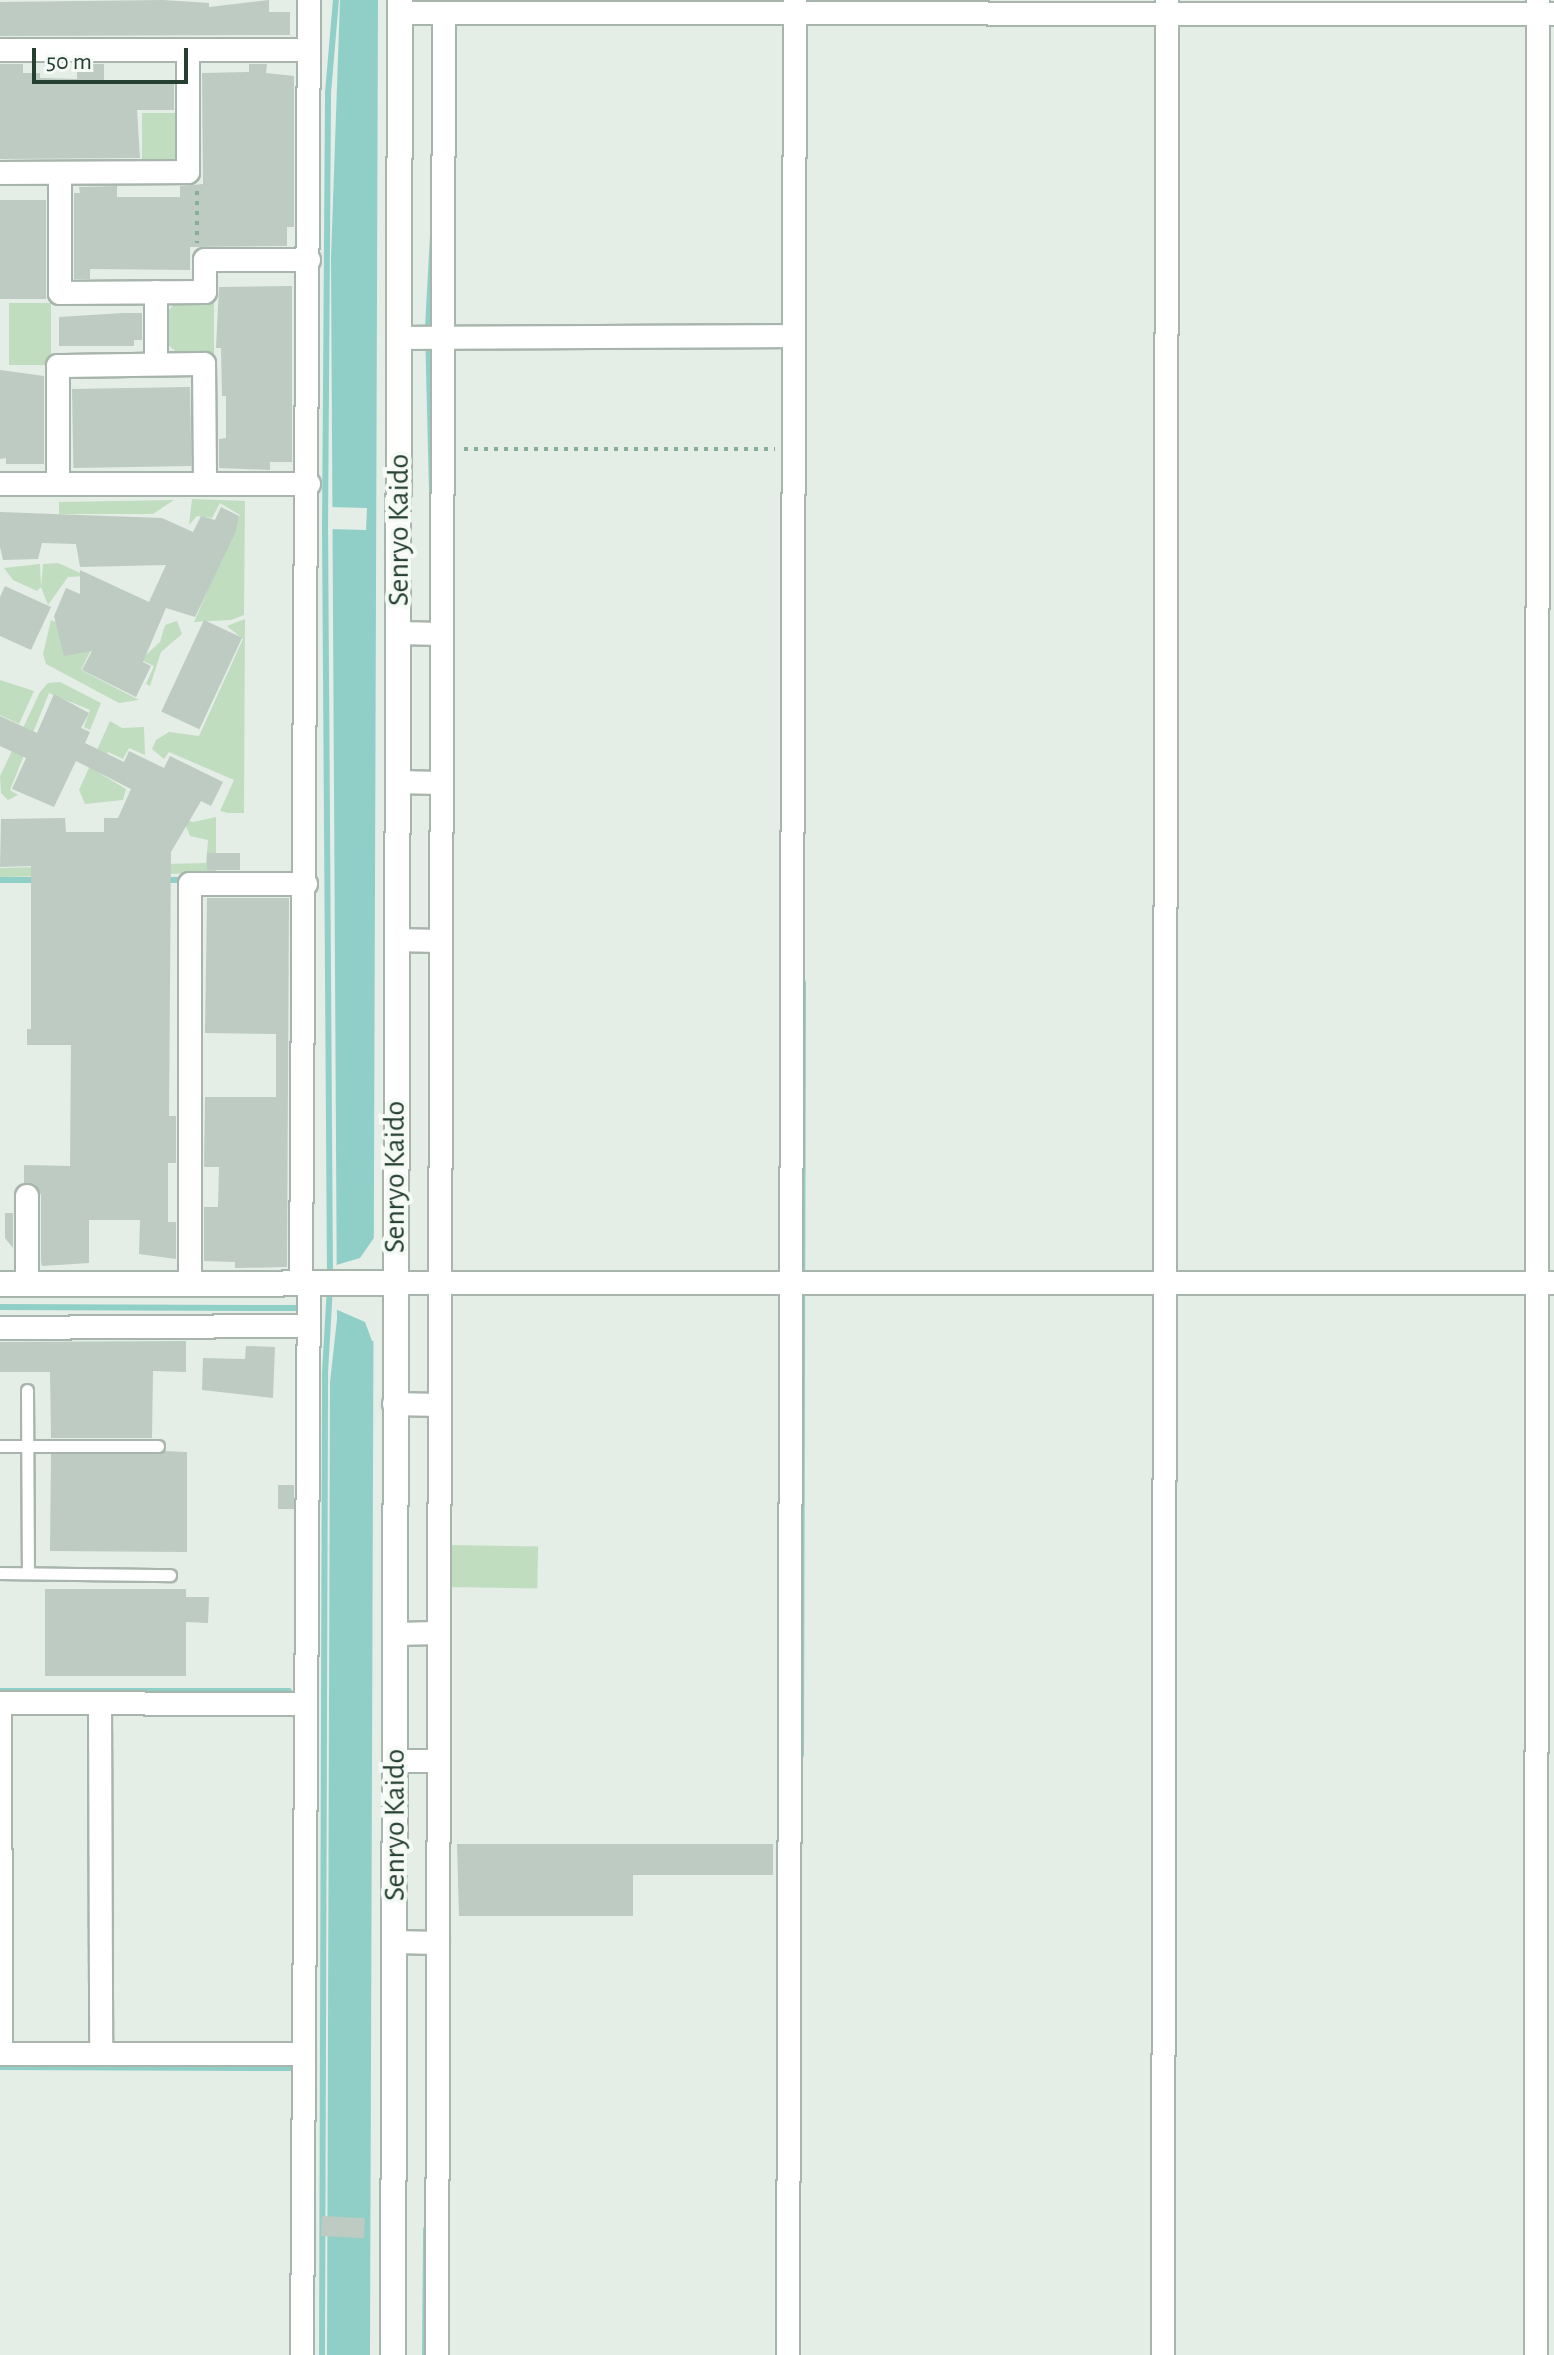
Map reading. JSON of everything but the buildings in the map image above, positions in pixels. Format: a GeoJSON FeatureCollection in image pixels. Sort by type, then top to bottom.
{"type":"FeatureCollection","features":[{"type":"Feature","properties":{"kind":"street"},"geometry":{"type":"LineString","coordinates":[[302,2355],[306,1326],[312,1284],[306,884],[309,0]]}},
{"type":"Feature","properties":{"kind":"street"},"geometry":{"type":"LineString","coordinates":[[400,6],[436,13],[1544,10],[1546,1283],[1536,2355]]}},
{"type":"Feature","properties":{"kind":"street","name":"Senryo Kaido"},"geometry":{"type":"LineString","coordinates":[[393,2355],[394,1404],[386,1283],[396,940],[398,633],[425,338],[400,6]]}},
{"type":"Feature","properties":{"kind":"street"},"geometry":{"type":"LineString","coordinates":[[788,2355],[800,1282],[793,449],[799,11]]}},
{"type":"Feature","properties":{"kind":"street"},"geometry":{"type":"LineString","coordinates":[[1163,2355],[1173,12]]}},
{"type":"Feature","properties":{"kind":"street"},"geometry":{"type":"LineString","coordinates":[[436,13],[425,338],[440,448],[433,634],[431,941],[439,1405],[439,1633],[432,1761],[431,1943],[437,2355]]}},
{"type":"Feature","properties":{"kind":"street"},"geometry":{"type":"LineString","coordinates":[[0,50],[309,50]]}},
{"type":"Feature","properties":{"kind":"street"},"geometry":{"type":"LineString","coordinates":[[0,173],[188,172],[188,50]]}},
{"type":"Feature","properties":{"kind":"street"},"geometry":{"type":"LineString","coordinates":[[60,173],[60,293],[205,292],[205,260],[309,260]]}},
{"type":"Feature","properties":{"kind":"street"},"geometry":{"type":"LineString","coordinates":[[156,292],[156,364]]}},
{"type":"Feature","properties":{"kind":"street"},"geometry":{"type":"LineString","coordinates":[[425,338],[794,336]]}},
{"type":"Feature","properties":{"kind":"street"},"geometry":{"type":"LineString","coordinates":[[58,484],[58,366],[204,364],[205,484]]}},
{"type":"Feature","properties":{"kind":"street"},"geometry":{"type":"LineString","coordinates":[[0,484],[309,484]]}},
{"type":"Feature","properties":{"kind":"street"},"geometry":{"type":"LineString","coordinates":[[398,633],[433,634]]}},
{"type":"Feature","properties":{"kind":"street"},"geometry":{"type":"LineString","coordinates":[[397,782],[432,783]]}},
{"type":"Feature","properties":{"kind":"street"},"geometry":{"type":"LineString","coordinates":[[190,1284],[190,884],[306,884]]}},
{"type":"Feature","properties":{"kind":"street"},"geometry":{"type":"LineString","coordinates":[[396,940],[431,941]]}},
{"type":"Feature","properties":{"kind":"street"},"geometry":{"type":"LineString","coordinates":[[27,1196],[27,1284]]}},
{"type":"Feature","properties":{"kind":"street"},"geometry":{"type":"LineString","coordinates":[[0,1284],[1546,1283]]}},
{"type":"Feature","properties":{"kind":"street"},"geometry":{"type":"LineString","coordinates":[[0,1328],[306,1326]]}},
{"type":"Feature","properties":{"kind":"street"},"geometry":{"type":"LineString","coordinates":[[394,1404],[439,1405]]}},
{"type":"Feature","properties":{"kind":"street"},"geometry":{"type":"LineString","coordinates":[[395,1634],[439,1633]]}},
{"type":"Feature","properties":{"kind":"street"},"geometry":{"type":"LineString","coordinates":[[302,2054],[0,2054],[0,1703],[303,1704]]}},
{"type":"Feature","properties":{"kind":"street"},"geometry":{"type":"LineString","coordinates":[[100,1704],[101,2054]]}},
{"type":"Feature","properties":{"kind":"street"},"geometry":{"type":"LineString","coordinates":[[396,1761],[432,1761]]}},
{"type":"Feature","properties":{"kind":"street"},"geometry":{"type":"LineString","coordinates":[[395,1942],[431,1943]]}},
{"type":"Feature","properties":{"kind":"lane"},"geometry":{"type":"LineString","coordinates":[[27,1390],[28,1573]]}},
{"type":"Feature","properties":{"kind":"lane"},"geometry":{"type":"LineString","coordinates":[[0,1446],[158,1446]]}},
{"type":"Feature","properties":{"kind":"lane"},"geometry":{"type":"LineString","coordinates":[[0,1573],[170,1575]]}},
{"type":"Feature","properties":{"kind":"path"},"geometry":{"type":"LineString","coordinates":[[188,172],[197,183],[197,249],[205,260]]}},
{"type":"Feature","properties":{"kind":"path"},"geometry":{"type":"LineString","coordinates":[[440,448],[793,449]]}},
{"type":"Feature","properties":{"kind":"green space"},"geometry":{"type":"Polygon","coordinates":[[[142,113],[181,113],[181,152],[170,164],[142,164],[142,113]]]}},
{"type":"Feature","properties":{"kind":"green space"},"geometry":{"type":"Polygon","coordinates":[[[178,300],[214,300],[214,355],[180,355],[167,344],[166,313],[178,300]]]}},
{"type":"Feature","properties":{"kind":"green space"},"geometry":{"type":"Polygon","coordinates":[[[9,303],[51,303],[51,365],[9,365],[9,303]]]}},
{"type":"Feature","properties":{"kind":"green space"},"geometry":{"type":"Polygon","coordinates":[[[192,499],[245,501],[244,615],[231,620],[194,622],[240,515],[220,503],[212,518],[197,516],[189,525],[192,499]]]}},
{"type":"Feature","properties":{"kind":"green space"},"geometry":{"type":"Polygon","coordinates":[[[174,500],[153,514],[59,514],[59,502],[174,500]]]}},
{"type":"Feature","properties":{"kind":"green space"},"geometry":{"type":"Polygon","coordinates":[[[58,563],[87,576],[68,577],[48,605],[41,587],[43,564],[58,563]]]}},
{"type":"Feature","properties":{"kind":"green space"},"geometry":{"type":"Polygon","coordinates":[[[40,564],[41,587],[37,591],[13,580],[4,568],[40,564]]]}},
{"type":"Feature","properties":{"kind":"green space"},"geometry":{"type":"Polygon","coordinates":[[[245,619],[244,813],[228,813],[220,811],[234,780],[169,752],[164,759],[152,749],[156,740],[169,732],[199,736],[243,639],[227,626],[245,619]]]}},
{"type":"Feature","properties":{"kind":"green space"},"geometry":{"type":"Polygon","coordinates":[[[51,620],[87,636],[99,634],[81,670],[139,700],[119,703],[46,664],[43,654],[51,620]]]}},
{"type":"Feature","properties":{"kind":"green space"},"geometry":{"type":"Polygon","coordinates":[[[177,621],[182,634],[161,652],[150,686],[146,684],[154,666],[135,657],[147,654],[160,642],[165,625],[177,621]]]}},
{"type":"Feature","properties":{"kind":"green space"},"geometry":{"type":"Polygon","coordinates":[[[0,680],[34,691],[19,724],[0,715],[0,680]]]}},
{"type":"Feature","properties":{"kind":"green space"},"geometry":{"type":"Polygon","coordinates":[[[60,682],[101,703],[90,730],[84,727],[90,710],[49,693],[10,790],[18,795],[8,800],[1,793],[0,776],[40,692],[48,683],[60,682]]]}},
{"type":"Feature","properties":{"kind":"green space"},"geometry":{"type":"Polygon","coordinates":[[[110,721],[122,728],[144,727],[145,755],[129,748],[123,759],[108,752],[99,773],[126,789],[123,800],[85,804],[79,790],[110,721]]]}},
{"type":"Feature","properties":{"kind":"green space"},"geometry":{"type":"Polygon","coordinates":[[[216,817],[216,873],[0,877],[0,868],[206,863],[208,840],[190,836],[186,826],[170,825],[181,818],[193,822],[216,817]]]}},
{"type":"Feature","properties":{"kind":"green space"},"geometry":{"type":"Polygon","coordinates":[[[448,1545],[538,1547],[537,1589],[447,1587],[448,1545]]]}},
{"type":"Feature","properties":{"kind":"water"},"geometry":{"type":"Polygon","coordinates":[[[340,0],[378,0],[370,2355],[327,2355],[330,1382],[337,1319],[331,258],[340,0]]]}},
{"type":"Feature","properties":{"kind":"pier"},"geometry":{"type":"Polygon","coordinates":[[[330,94],[329,507],[367,508],[366,530],[328,529],[330,94]]]}},
{"type":"Feature","properties":{"kind":"pier"},"geometry":{"type":"Polygon","coordinates":[[[378,1232],[376,1341],[372,1341],[365,1322],[333,1308],[333,1266],[360,1258],[378,1232]]]}},
{"type":"Feature","properties":{"kind":"waterway"},"geometry":{"type":"LineString","coordinates":[[330,1276],[325,531],[328,93],[336,0]]}},
{"type":"Feature","properties":{"kind":"waterway"},"geometry":{"type":"LineString","coordinates":[[432,491],[428,328],[433,235]]}},
{"type":"Feature","properties":{"kind":"waterway"},"geometry":{"type":"LineString","coordinates":[[432,614],[432,658]]}},
{"type":"Feature","properties":{"kind":"waterway"},"geometry":{"type":"LineString","coordinates":[[0,880],[39,880]]}},
{"type":"Feature","properties":{"kind":"waterway"},"geometry":{"type":"LineString","coordinates":[[162,880],[179,880]]}},
{"type":"Feature","properties":{"kind":"waterway"},"geometry":{"type":"LineString","coordinates":[[801,1755],[803,983]]}},
{"type":"Feature","properties":{"kind":"waterway"},"geometry":{"type":"LineString","coordinates":[[322,2355],[325,1373],[330,1287]]}},
{"type":"Feature","properties":{"kind":"waterway"},"geometry":{"type":"LineString","coordinates":[[0,1307],[301,1308]]}},
{"type":"Feature","properties":{"kind":"waterway"},"geometry":{"type":"LineString","coordinates":[[0,1691],[289,1691]]}},
{"type":"Feature","properties":{"kind":"waterway"},"geometry":{"type":"LineString","coordinates":[[0,2067],[297,2068]]}},
{"type":"Feature","properties":{"kind":"waterway"},"geometry":{"type":"LineString","coordinates":[[425,2355],[426,2229]]}}]}
